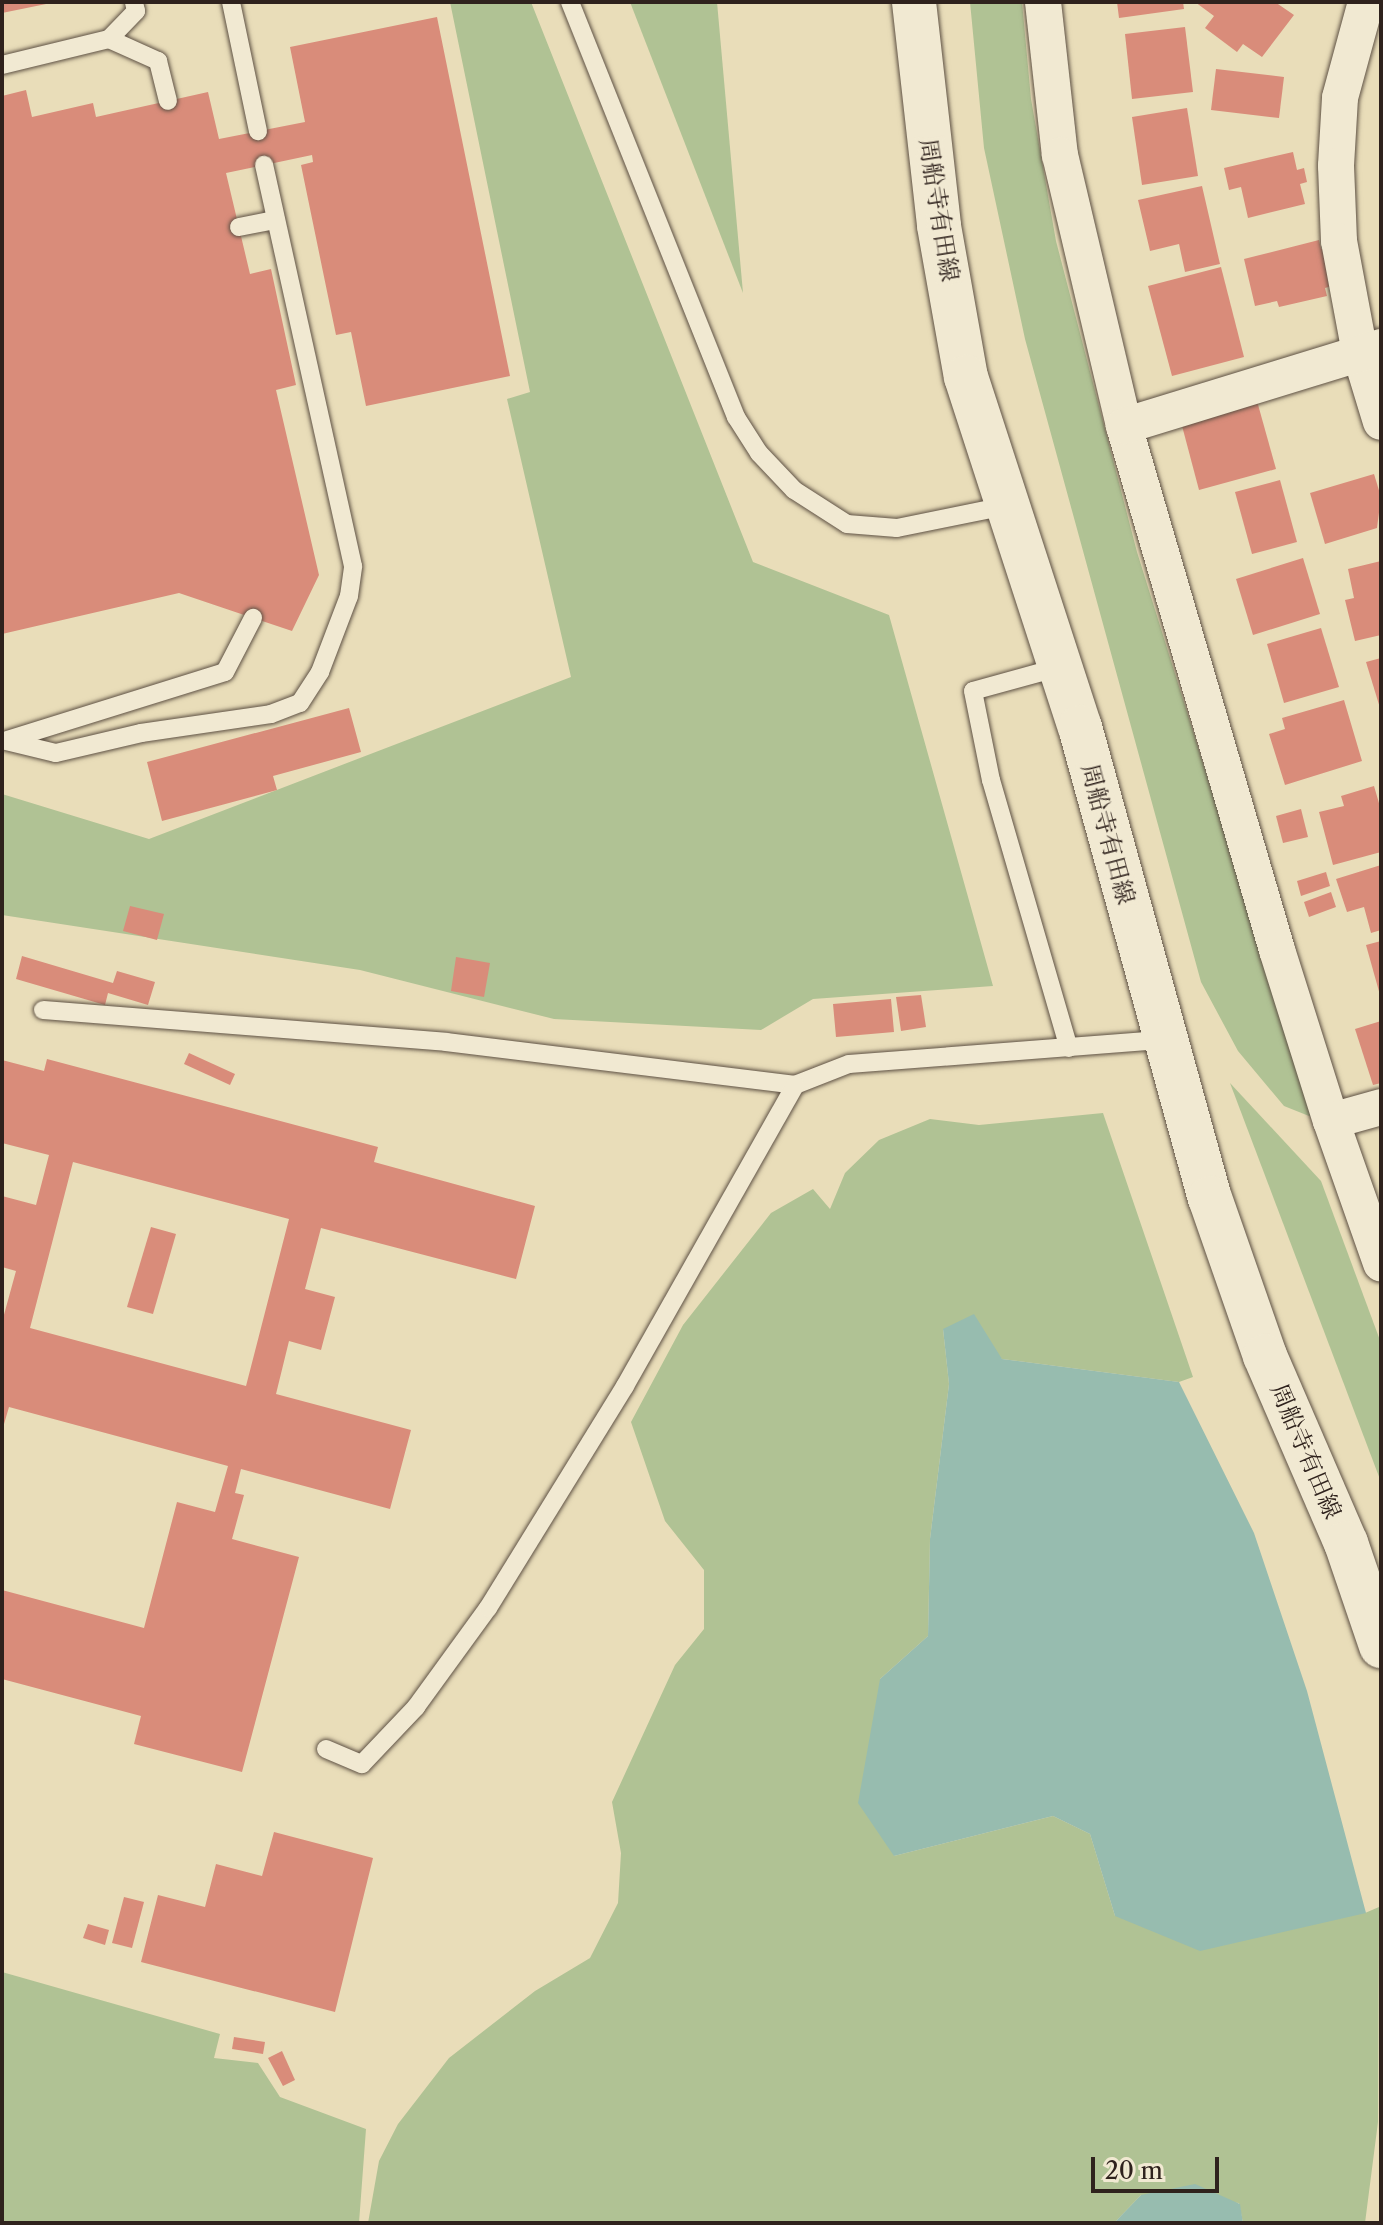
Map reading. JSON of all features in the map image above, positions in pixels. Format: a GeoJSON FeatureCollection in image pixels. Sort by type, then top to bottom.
{"type":"FeatureCollection","features":[{"type":"Feature","properties":{"kind":"main road","name":"周船寺有田線"},"geometry":{"type":"LineString","coordinates":[[914,2],[937,211],[966,377],[1005,506],[1060,667],[1163,1040],[1265,1356],[1346,1543],[1381,1646]]}},
{"type":"Feature","properties":{"kind":"street"},"geometry":{"type":"LineString","coordinates":[[1043,2],[1060,155],[1124,426],[1331,1121],[1381,1263]]}},
{"type":"Feature","properties":{"kind":"street"},"geometry":{"type":"LineString","coordinates":[[1366,2],[1340,98],[1336,166],[1339,241],[1370,350],[1381,422]]}},
{"type":"Feature","properties":{"kind":"street"},"geometry":{"type":"LineString","coordinates":[[1124,426],[1370,350]]}},
{"type":"Feature","properties":{"kind":"street"},"geometry":{"type":"LineString","coordinates":[[1331,1121],[1381,1107]]}},
{"type":"Feature","properties":{"kind":"lane"},"geometry":{"type":"LineString","coordinates":[[2,65],[109,39],[136,11],[134,2]]}},
{"type":"Feature","properties":{"kind":"lane"},"geometry":{"type":"LineString","coordinates":[[231,2],[258,131]]}},
{"type":"Feature","properties":{"kind":"lane"},"geometry":{"type":"LineString","coordinates":[[570,2],[736,417],[759,453],[794,490],[847,524],[897,528],[1005,506]]}},
{"type":"Feature","properties":{"kind":"lane"},"geometry":{"type":"LineString","coordinates":[[109,39],[158,61],[168,101]]}},
{"type":"Feature","properties":{"kind":"lane"},"geometry":{"type":"LineString","coordinates":[[4,741],[56,753],[141,733],[271,714],[300,703],[320,672],[349,596],[353,566],[264,165]]}},
{"type":"Feature","properties":{"kind":"lane"},"geometry":{"type":"LineString","coordinates":[[239,227],[275,220]]}},
{"type":"Feature","properties":{"kind":"lane"},"geometry":{"type":"LineString","coordinates":[[4,741],[225,672],[253,618]]}},
{"type":"Feature","properties":{"kind":"lane"},"geometry":{"type":"LineString","coordinates":[[1060,667],[973,691],[991,780],[1069,1048]]}},
{"type":"Feature","properties":{"kind":"lane"},"geometry":{"type":"LineString","coordinates":[[43,1010],[446,1042],[795,1085],[849,1064],[1163,1040]]}},
{"type":"Feature","properties":{"kind":"lane"},"geometry":{"type":"LineString","coordinates":[[326,1749],[362,1764],[416,1707],[488,1608],[625,1386],[795,1085]]}},
{"type":"Feature","properties":{"kind":"green space"},"geometry":{"type":"Polygon","coordinates":[[[450,2],[531,2],[753,562],[889,615],[993,986],[813,999],[761,1030],[554,1019],[360,970],[2,915],[2,794],[149,839],[571,677],[507,399],[530,392],[450,2]]]}},
{"type":"Feature","properties":{"kind":"green space"},"geometry":{"type":"Polygon","coordinates":[[[630,2],[717,2],[743,293],[630,2]]]}},
{"type":"Feature","properties":{"kind":"green space"},"geometry":{"type":"Polygon","coordinates":[[[970,2],[1022,2],[1031,99],[1056,241],[1137,552],[1314,1118],[1284,1106],[1238,1051],[1201,982],[1025,339],[984,148],[970,2]]]}},
{"type":"Feature","properties":{"kind":"green space"},"geometry":{"type":"Polygon","coordinates":[[[1230,1083],[1321,1181],[1381,1343],[1381,1482],[1230,1083]]]}},
{"type":"Feature","properties":{"kind":"green space"},"geometry":{"type":"Polygon","coordinates":[[[1103,1113],[1193,1377],[1179,1382],[1002,1359],[943,1329],[949,1384],[930,1539],[928,1636],[880,1679],[894,1856],[1053,1816],[1090,1834],[1115,1916],[1365,1913],[1379,1907],[1378,2122],[1365,2223],[1243,2223],[1239,2203],[1141,2195],[1114,2223],[368,2223],[379,2161],[398,2124],[449,2058],[535,1991],[590,1958],[618,1903],[621,1853],[612,1802],[675,1665],[704,1629],[704,1570],[665,1521],[631,1422],[683,1325],[771,1213],[813,1189],[830,1209],[845,1173],[879,1140],[930,1119],[979,1125],[1103,1113]]]}},
{"type":"Feature","properties":{"kind":"green space"},"geometry":{"type":"Polygon","coordinates":[[[2,1972],[220,2034],[214,2058],[258,2063],[280,2097],[366,2129],[359,2223],[2,2223],[2,1972]]]}},
{"type":"Feature","properties":{"kind":"water"},"geometry":{"type":"Polygon","coordinates":[[[974,1314],[1002,1359],[1179,1382],[1254,1533],[1307,1691],[1366,1913],[1200,1951],[1115,1916],[1090,1834],[1053,1816],[894,1856],[858,1803],[880,1679],[928,1636],[930,1539],[949,1384],[943,1329],[974,1314]]]}},
{"type":"Feature","properties":{"kind":"water"},"geometry":{"type":"Polygon","coordinates":[[[1195,2184],[1240,2204],[1243,2223],[1114,2223],[1141,2195],[1195,2184]]]}},
{"type":"Feature","properties":{"kind":"building"},"geometry":{"type":"Polygon","coordinates":[[[2,2],[51,2],[51,3],[2,13],[2,2]]]}},
{"type":"Feature","properties":{"kind":"building"},"geometry":{"type":"Polygon","coordinates":[[[1117,2],[1183,2],[1184,9],[1119,18],[1117,2]]]}},
{"type":"Feature","properties":{"kind":"building"},"geometry":{"type":"Polygon","coordinates":[[[1195,2],[1275,2],[1294,15],[1262,57],[1243,44],[1237,52],[1205,28],[1214,16],[1195,2]]]}},
{"type":"Feature","properties":{"kind":"building"},"geometry":{"type":"Polygon","coordinates":[[[437,17],[510,376],[366,406],[351,332],[336,335],[301,165],[313,162],[312,155],[226,173],[250,274],[271,269],[296,385],[276,390],[319,575],[292,631],[179,593],[2,634],[2,96],[26,90],[32,117],[93,103],[96,117],[208,92],[219,139],[305,122],[290,47],[437,17]]]}},
{"type":"Feature","properties":{"kind":"building"},"geometry":{"type":"Polygon","coordinates":[[[1185,27],[1193,92],[1132,99],[1125,34],[1185,27]]]}},
{"type":"Feature","properties":{"kind":"building"},"geometry":{"type":"Polygon","coordinates":[[[1216,69],[1284,77],[1279,118],[1211,110],[1216,69]]]}},
{"type":"Feature","properties":{"kind":"building"},"geometry":{"type":"Polygon","coordinates":[[[1187,108],[1198,176],[1142,185],[1132,117],[1187,108]]]}},
{"type":"Feature","properties":{"kind":"building"},"geometry":{"type":"Polygon","coordinates":[[[1293,152],[1297,170],[1304,168],[1307,182],[1300,184],[1305,204],[1248,218],[1241,187],[1229,190],[1224,168],[1293,152]]]}},
{"type":"Feature","properties":{"kind":"building"},"geometry":{"type":"Polygon","coordinates":[[[1202,186],[1220,264],[1185,272],[1179,244],[1150,251],[1138,200],[1202,186]]]}},
{"type":"Feature","properties":{"kind":"building"},"geometry":{"type":"Polygon","coordinates":[[[1319,240],[1321,249],[1331,246],[1332,286],[1325,288],[1327,296],[1279,307],[1277,301],[1255,306],[1244,259],[1319,240]]]}},
{"type":"Feature","properties":{"kind":"building"},"geometry":{"type":"Polygon","coordinates":[[[1221,267],[1244,357],[1172,376],[1148,286],[1221,267]]]}},
{"type":"Feature","properties":{"kind":"building"},"geometry":{"type":"Polygon","coordinates":[[[1257,401],[1276,469],[1199,490],[1181,422],[1257,401]]]}},
{"type":"Feature","properties":{"kind":"building"},"geometry":{"type":"Polygon","coordinates":[[[1374,474],[1381,497],[1377,528],[1325,544],[1310,493],[1374,474]]]}},
{"type":"Feature","properties":{"kind":"building"},"geometry":{"type":"Polygon","coordinates":[[[1280,480],[1297,542],[1252,554],[1235,492],[1280,480]]]}},
{"type":"Feature","properties":{"kind":"building"},"geometry":{"type":"Polygon","coordinates":[[[1303,558],[1320,614],[1253,635],[1236,579],[1303,558]]]}},
{"type":"Feature","properties":{"kind":"building"},"geometry":{"type":"Polygon","coordinates":[[[1381,561],[1381,635],[1355,641],[1345,600],[1354,598],[1348,569],[1381,561]]]}},
{"type":"Feature","properties":{"kind":"building"},"geometry":{"type":"Polygon","coordinates":[[[1321,628],[1339,687],[1284,703],[1267,644],[1321,628]]]}},
{"type":"Feature","properties":{"kind":"building"},"geometry":{"type":"Polygon","coordinates":[[[1381,658],[1381,708],[1380,708],[1366,662],[1381,658]]]}},
{"type":"Feature","properties":{"kind":"building"},"geometry":{"type":"Polygon","coordinates":[[[1344,700],[1362,761],[1285,785],[1269,734],[1285,729],[1282,718],[1344,700]]]}},
{"type":"Feature","properties":{"kind":"building"},"geometry":{"type":"Polygon","coordinates":[[[349,708],[361,752],[273,776],[277,790],[162,821],[147,762],[349,708]]]}},
{"type":"Feature","properties":{"kind":"building"},"geometry":{"type":"Polygon","coordinates":[[[1374,786],[1381,810],[1381,852],[1333,865],[1319,812],[1344,806],[1341,796],[1374,786]]]}},
{"type":"Feature","properties":{"kind":"building"},"geometry":{"type":"Polygon","coordinates":[[[1301,809],[1308,837],[1283,843],[1276,816],[1301,809]]]}},
{"type":"Feature","properties":{"kind":"building"},"geometry":{"type":"Polygon","coordinates":[[[1381,865],[1381,930],[1371,933],[1364,907],[1347,912],[1336,879],[1381,865]]]}},
{"type":"Feature","properties":{"kind":"building"},"geometry":{"type":"Polygon","coordinates":[[[1326,872],[1330,886],[1301,896],[1297,881],[1326,872]]]}},
{"type":"Feature","properties":{"kind":"building"},"geometry":{"type":"Polygon","coordinates":[[[1331,892],[1336,907],[1309,917],[1304,902],[1331,892]]]}},
{"type":"Feature","properties":{"kind":"building"},"geometry":{"type":"Polygon","coordinates":[[[130,906],[164,914],[157,940],[123,931],[130,906]]]}},
{"type":"Feature","properties":{"kind":"building"},"geometry":{"type":"Polygon","coordinates":[[[1381,941],[1381,995],[1380,995],[1366,945],[1381,941]]]}},
{"type":"Feature","properties":{"kind":"building"},"geometry":{"type":"Polygon","coordinates":[[[22,956],[113,983],[117,971],[155,982],[148,1005],[108,993],[105,1005],[16,979],[22,956]]]}},
{"type":"Feature","properties":{"kind":"building"},"geometry":{"type":"Polygon","coordinates":[[[456,957],[490,963],[484,997],[451,991],[456,957]]]}},
{"type":"Feature","properties":{"kind":"building"},"geometry":{"type":"Polygon","coordinates":[[[921,995],[926,1027],[901,1031],[896,997],[921,995]]]}},
{"type":"Feature","properties":{"kind":"building"},"geometry":{"type":"Polygon","coordinates":[[[891,999],[894,1032],[836,1037],[833,1004],[891,999]]]}},
{"type":"Feature","properties":{"kind":"building"},"geometry":{"type":"Polygon","coordinates":[[[1381,1021],[1381,1083],[1373,1085],[1355,1029],[1381,1021]]]}},
{"type":"Feature","properties":{"kind":"building"},"geometry":{"type":"Polygon","coordinates":[[[189,1053],[235,1074],[230,1085],[184,1064],[189,1053]]]}},
{"type":"Feature","properties":{"kind":"building"},"geometry":{"type":"Polygon","coordinates":[[[47,1059],[378,1147],[374,1162],[535,1206],[516,1279],[321,1228],[305,1289],[335,1297],[321,1350],[289,1341],[276,1394],[411,1430],[390,1509],[241,1469],[235,1493],[244,1495],[232,1539],[299,1557],[242,1772],[134,1744],[141,1716],[2,1679],[2,1590],[144,1628],[177,1502],[215,1512],[228,1466],[9,1407],[2,1431],[2,1322],[16,1271],[2,1267],[2,1196],[36,1205],[49,1155],[2,1143],[2,1060],[44,1071],[47,1059]],[[73,1162],[30,1328],[246,1386],[289,1219],[73,1162]]]}},
{"type":"Feature","properties":{"kind":"building"},"geometry":{"type":"Polygon","coordinates":[[[151,1227],[176,1234],[153,1314],[127,1307],[151,1227]]]}},
{"type":"Feature","properties":{"kind":"building"},"geometry":{"type":"Polygon","coordinates":[[[274,1832],[373,1858],[335,2012],[141,1962],[158,1895],[205,1907],[216,1864],[262,1876],[274,1832]]]}},
{"type":"Feature","properties":{"kind":"building"},"geometry":{"type":"Polygon","coordinates":[[[124,1897],[144,1902],[132,1948],[112,1943],[124,1897]]]}},
{"type":"Feature","properties":{"kind":"building"},"geometry":{"type":"Polygon","coordinates":[[[88,1924],[109,1930],[105,1945],[83,1938],[88,1924]]]}},
{"type":"Feature","properties":{"kind":"building"},"geometry":{"type":"Polygon","coordinates":[[[234,2037],[265,2042],[263,2054],[232,2049],[234,2037]]]}},
{"type":"Feature","properties":{"kind":"building"},"geometry":{"type":"Polygon","coordinates":[[[282,2051],[295,2080],[283,2086],[268,2058],[282,2051]]]}}]}
